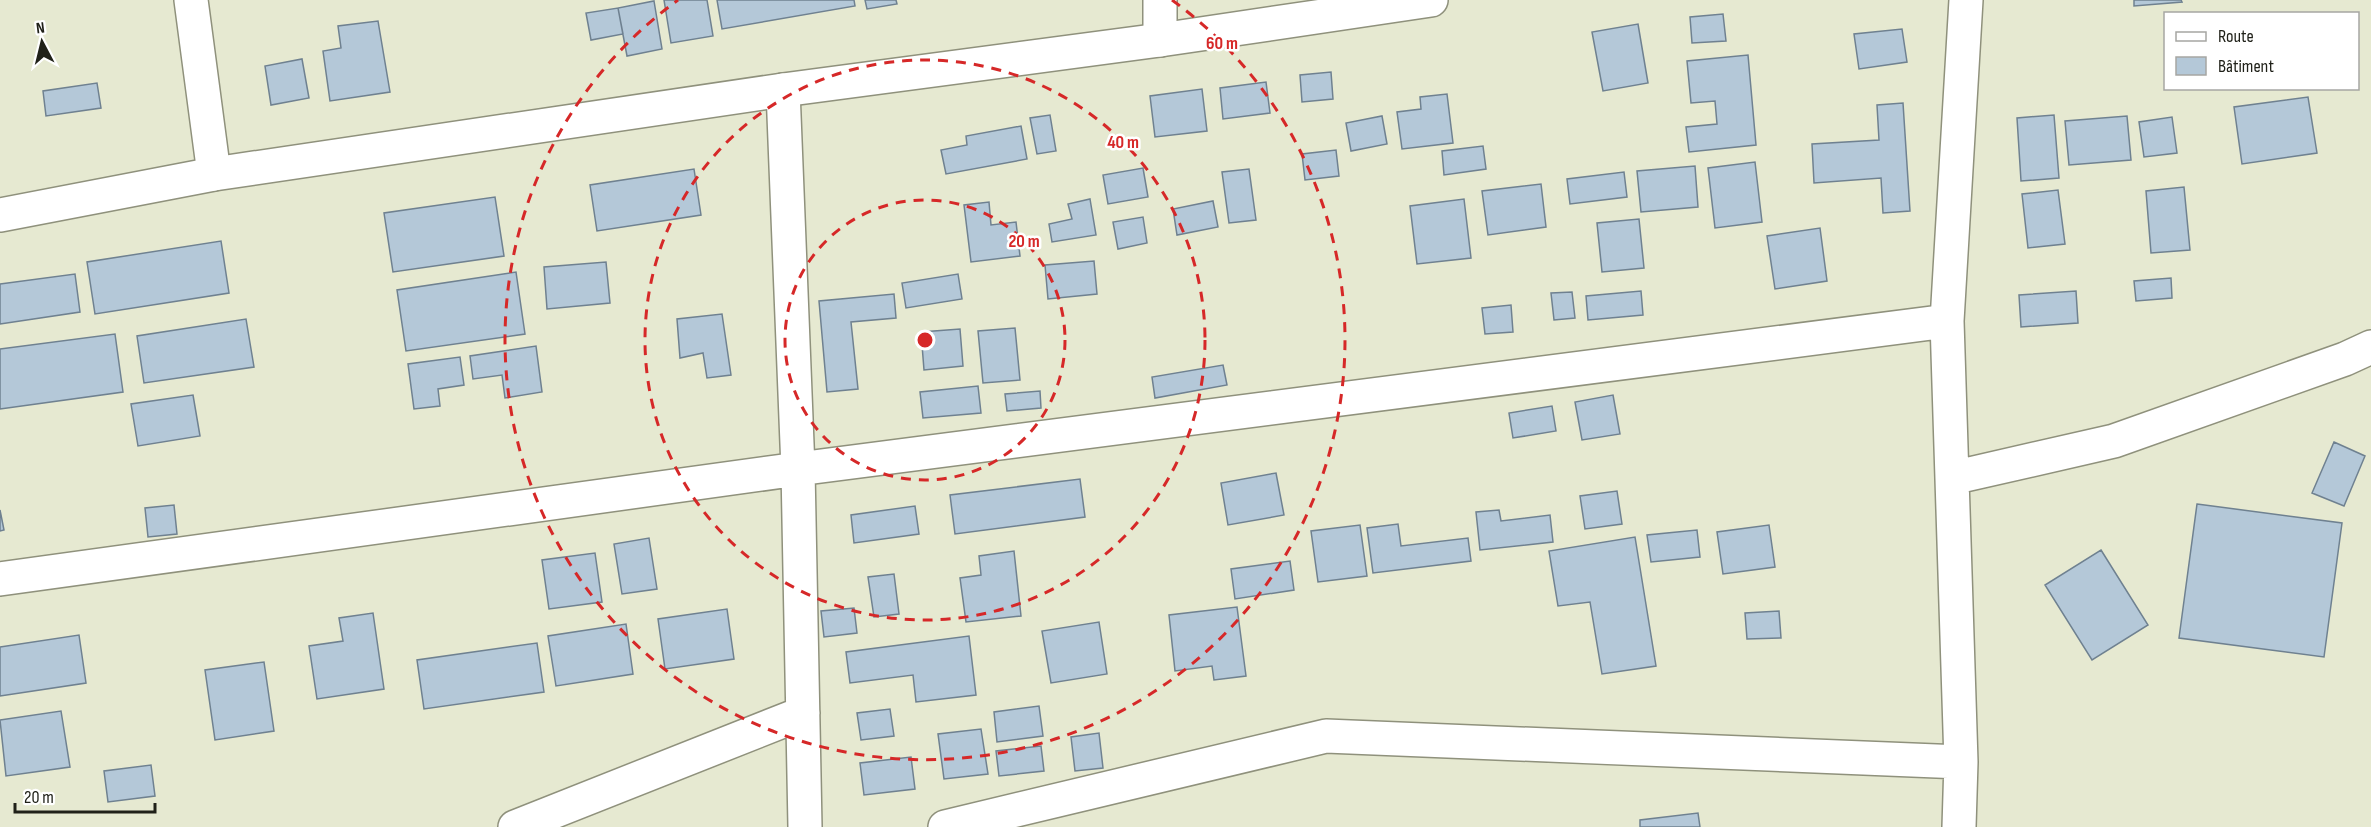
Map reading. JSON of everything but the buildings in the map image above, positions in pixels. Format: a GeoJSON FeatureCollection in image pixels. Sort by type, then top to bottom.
{"type":"FeatureCollection","features":[{"type":"Feature","properties":{"kind":"street"},"geometry":{"type":"LineString","coordinates":[[191,0],[214,174]]}},
{"type":"Feature","properties":{"kind":"street"},"geometry":{"type":"LineString","coordinates":[[1160,0],[1160,40]]}},
{"type":"Feature","properties":{"kind":"street"},"geometry":{"type":"LineString","coordinates":[[0,215],[214,174],[783,90],[1160,40],[1431,0]]}},
{"type":"Feature","properties":{"kind":"street"},"geometry":{"type":"LineString","coordinates":[[1959,827],[1961,762],[1947,321],[1966,0]]}},
{"type":"Feature","properties":{"kind":"street"},"geometry":{"type":"LineString","coordinates":[[783,90],[798,469],[805,827]]}},
{"type":"Feature","properties":{"kind":"street"},"geometry":{"type":"LineString","coordinates":[[0,579],[798,469],[1947,321]]}},
{"type":"Feature","properties":{"kind":"street"},"geometry":{"type":"LineString","coordinates":[[1952,478],[2114,441],[2345,359],[2371,347]]}},
{"type":"Feature","properties":{"kind":"street"},"geometry":{"type":"LineString","coordinates":[[515,827],[802,712]]}},
{"type":"Feature","properties":{"kind":"street"},"geometry":{"type":"LineString","coordinates":[[945,827],[1326,736],[1961,762]]}}]}
